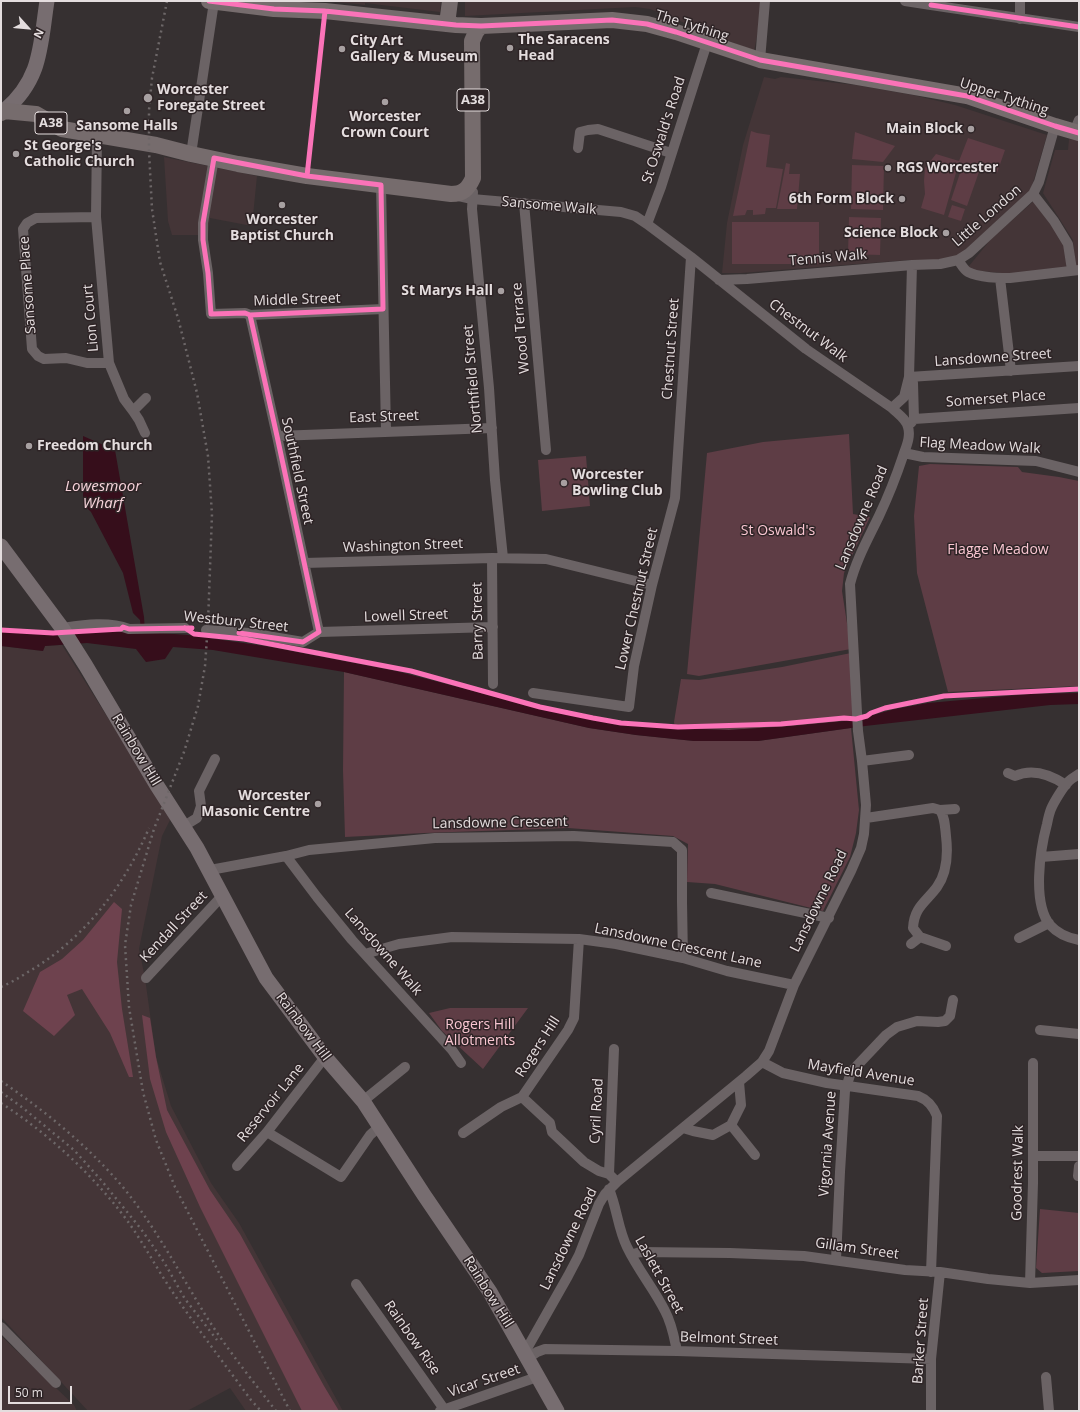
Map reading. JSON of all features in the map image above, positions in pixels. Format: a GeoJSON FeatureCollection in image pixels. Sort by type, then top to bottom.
{"type":"FeatureCollection","features":[{"type":"Feature","properties":{"kind":"main road"},"geometry":{"type":"LineString","coordinates":[[3,112],[20,96],[32,77],[39,53],[46,1]]}},
{"type":"Feature","properties":{"kind":"main road","name":"The Tything"},"geometry":{"type":"LineString","coordinates":[[211,1],[274,9],[325,11],[447,24],[481,26],[612,20],[647,24],[760,60],[856,77]]}},
{"type":"Feature","properties":{"kind":"main road"},"geometry":{"type":"LineString","coordinates":[[447,24],[450,1]]}},
{"type":"Feature","properties":{"kind":"main road","name":"A38"},"geometry":{"type":"LineString","coordinates":[[473,178],[472,41],[476,32],[481,26]]}},
{"type":"Feature","properties":{"kind":"main road","name":"Upper Tything"},"geometry":{"type":"LineString","coordinates":[[856,77],[913,85],[967,96],[1054,126],[1077,128]]}},
{"type":"Feature","properties":{"kind":"main road","name":"A38"},"geometry":{"type":"LineString","coordinates":[[3,112],[36,114],[62,129],[98,135]]}},
{"type":"Feature","properties":{"kind":"main road","name":"Sansome Walk"},"geometry":{"type":"LineString","coordinates":[[98,135],[156,145],[191,154],[307,176],[450,194]]}},
{"type":"Feature","properties":{"kind":"main road"},"geometry":{"type":"LineString","coordinates":[[450,194],[458,194],[465,191],[473,178]]}},
{"type":"Feature","properties":{"kind":"main road","name":"Rainbow Hill"},"geometry":{"type":"LineString","coordinates":[[1,546],[63,630],[156,784],[184,826],[210,870],[266,978],[325,1057],[363,1101],[490,1292],[557,1411]]}},
{"type":"Feature","properties":{"kind":"street"},"geometry":{"type":"LineString","coordinates":[[191,154],[211,1]]}},
{"type":"Feature","properties":{"kind":"street"},"geometry":{"type":"LineString","coordinates":[[760,60],[765,1]]}},
{"type":"Feature","properties":{"kind":"street"},"geometry":{"type":"LineString","coordinates":[[905,1],[931,3],[1020,19],[1079,27]]}},
{"type":"Feature","properties":{"kind":"street"},"geometry":{"type":"LineString","coordinates":[[1020,1],[1020,19]]}},
{"type":"Feature","properties":{"kind":"street","name":"St Oswald's Road"},"geometry":{"type":"LineString","coordinates":[[647,224],[654,208],[706,43]]}},
{"type":"Feature","properties":{"kind":"street","name":"Little London"},"geometry":{"type":"LineString","coordinates":[[912,265],[940,264],[958,260],[969,253],[1033,194],[1040,179],[1054,126]]}},
{"type":"Feature","properties":{"kind":"street"},"geometry":{"type":"LineString","coordinates":[[578,148],[580,132],[598,129],[671,153]]}},
{"type":"Feature","properties":{"kind":"street"},"geometry":{"type":"LineString","coordinates":[[96,217],[98,135]]}},
{"type":"Feature","properties":{"kind":"street","name":"Middle Street"},"geometry":{"type":"LineString","coordinates":[[214,158],[203,223],[203,240],[211,314],[245,313],[250,315],[383,309]]}},
{"type":"Feature","properties":{"kind":"street","name":"Northfield Street"},"geometry":{"type":"LineString","coordinates":[[473,178],[472,209],[503,558]]}},
{"type":"Feature","properties":{"kind":"street"},"geometry":{"type":"LineString","coordinates":[[381,185],[386,431]]}},
{"type":"Feature","properties":{"kind":"street","name":"Sansome Walk"},"geometry":{"type":"LineString","coordinates":[[450,194],[472,199],[621,212],[635,216],[647,224]]}},
{"type":"Feature","properties":{"kind":"street"},"geometry":{"type":"LineString","coordinates":[[958,260],[967,271],[977,275],[1000,278],[1075,270],[1068,244],[1054,221],[1033,194]]}},
{"type":"Feature","properties":{"kind":"street","name":"Wood Terrace"},"geometry":{"type":"LineString","coordinates":[[524,203],[546,450]]}},
{"type":"Feature","properties":{"kind":"street","name":"Lion Court"},"geometry":{"type":"LineString","coordinates":[[96,217],[109,363],[124,399],[133,410],[146,433]]}},
{"type":"Feature","properties":{"kind":"street","name":"Sansome Place"},"geometry":{"type":"LineString","coordinates":[[96,217],[36,218],[27,223],[23,229],[32,349],[38,356],[44,359],[66,358],[87,363],[109,363]]}},
{"type":"Feature","properties":{"kind":"street"},"geometry":{"type":"LineString","coordinates":[[647,224],[691,257]]}},
{"type":"Feature","properties":{"kind":"street","name":"Chestnut Walk"},"geometry":{"type":"LineString","coordinates":[[691,257],[806,349],[892,408],[911,423]]}},
{"type":"Feature","properties":{"kind":"street","name":"Chestnut Street"},"geometry":{"type":"LineString","coordinates":[[675,498],[691,257]]}},
{"type":"Feature","properties":{"kind":"street","name":"Tennis Walk"},"geometry":{"type":"LineString","coordinates":[[719,280],[912,265]]}},
{"type":"Feature","properties":{"kind":"street","name":"Lansdowne Road"},"geometry":{"type":"LineString","coordinates":[[892,408],[904,397],[909,377],[912,265]]}},
{"type":"Feature","properties":{"kind":"street"},"geometry":{"type":"LineString","coordinates":[[1000,278],[1011,371]]}},
{"type":"Feature","properties":{"kind":"street"},"geometry":{"type":"LineString","coordinates":[[737,294],[747,279]]}},
{"type":"Feature","properties":{"kind":"street","name":"Southfield Street"},"geometry":{"type":"LineString","coordinates":[[250,315],[319,632]]}},
{"type":"Feature","properties":{"kind":"street","name":"Lansdowne Street"},"geometry":{"type":"LineString","coordinates":[[909,377],[1079,366]]}},
{"type":"Feature","properties":{"kind":"street","name":"Lansdowne Road"},"geometry":{"type":"LineString","coordinates":[[526,1355],[579,1254],[599,1204],[613,1186],[762,1062],[769,1051],[794,985],[829,918],[861,848],[866,818],[857,718],[850,584],[853,571],[883,508],[909,440],[913,383],[909,377]]}},
{"type":"Feature","properties":{"kind":"street"},"geometry":{"type":"LineString","coordinates":[[133,410],[146,398]]}},
{"type":"Feature","properties":{"kind":"street","name":"Somerset Place"},"geometry":{"type":"LineString","coordinates":[[911,423],[1079,408]]}},
{"type":"Feature","properties":{"kind":"street","name":"East Street"},"geometry":{"type":"LineString","coordinates":[[277,436],[492,428]]}},
{"type":"Feature","properties":{"kind":"street","name":"Flag Meadow Walk"},"geometry":{"type":"LineString","coordinates":[[904,453],[923,457],[1036,461],[1079,472]]}},
{"type":"Feature","properties":{"kind":"street","name":"Lower Chestnut Street"},"geometry":{"type":"LineString","coordinates":[[533,693],[629,707],[634,666],[652,585],[675,498]]}},
{"type":"Feature","properties":{"kind":"street","name":"Washington Street"},"geometry":{"type":"LineString","coordinates":[[304,563],[492,558],[546,559],[652,585]]}},
{"type":"Feature","properties":{"kind":"street","name":"Barry Street"},"geometry":{"type":"LineString","coordinates":[[492,558],[493,684]]}},
{"type":"Feature","properties":{"kind":"street","name":"Westbury Street"},"geometry":{"type":"LineString","coordinates":[[63,630],[92,624],[129,629],[185,628]]}},
{"type":"Feature","properties":{"kind":"street","name":"Lowell Street"},"geometry":{"type":"LineString","coordinates":[[319,632],[493,627]]}},
{"type":"Feature","properties":{"kind":"street","name":"Westbury Street"},"geometry":{"type":"LineString","coordinates":[[206,630],[249,634],[303,642],[319,632]]}},
{"type":"Feature","properties":{"kind":"street"},"geometry":{"type":"LineString","coordinates":[[862,761],[909,755]]}},
{"type":"Feature","properties":{"kind":"street"},"geometry":{"type":"LineString","coordinates":[[184,826],[197,818],[201,806],[199,792],[215,759]]}},
{"type":"Feature","properties":{"kind":"street"},"geometry":{"type":"LineString","coordinates":[[1008,773],[1015,776],[1022,773],[1036,772],[1053,777],[1066,785]]}},
{"type":"Feature","properties":{"kind":"street"},"geometry":{"type":"LineString","coordinates":[[1079,774],[1068,782],[1050,810],[1040,857],[1040,891],[1043,911],[1049,923],[1056,931],[1067,938],[1079,940]]}},
{"type":"Feature","properties":{"kind":"street"},"geometry":{"type":"LineString","coordinates":[[866,818],[933,808],[940,810],[955,809]]}},
{"type":"Feature","properties":{"kind":"street"},"geometry":{"type":"LineString","coordinates":[[940,810],[943,815],[946,841],[945,868],[938,887],[917,912],[914,918],[913,928],[920,937],[946,946]]}},
{"type":"Feature","properties":{"kind":"street","name":"Lansdowne Crescent"},"geometry":{"type":"LineString","coordinates":[[210,870],[286,856],[309,850],[435,838],[574,836],[673,842],[682,850],[683,958]]}},
{"type":"Feature","properties":{"kind":"street"},"geometry":{"type":"LineString","coordinates":[[1040,857],[1079,854]]}},
{"type":"Feature","properties":{"kind":"street","name":"Lansdowne Walk"},"geometry":{"type":"LineString","coordinates":[[286,856],[317,897],[365,954],[452,1050],[461,1063]]}},
{"type":"Feature","properties":{"kind":"street"},"geometry":{"type":"LineString","coordinates":[[711,893],[829,918]]}},
{"type":"Feature","properties":{"kind":"street","name":"Kendall Street"},"geometry":{"type":"LineString","coordinates":[[146,978],[223,895]]}},
{"type":"Feature","properties":{"kind":"street"},"geometry":{"type":"LineString","coordinates":[[1019,938],[1049,923]]}},
{"type":"Feature","properties":{"kind":"street","name":"Lansdowne Crescent Lane"},"geometry":{"type":"LineString","coordinates":[[365,954],[399,944],[452,937],[579,939],[616,944],[683,958],[727,971],[794,985]]}},
{"type":"Feature","properties":{"kind":"street"},"geometry":{"type":"LineString","coordinates":[[911,944],[920,937]]}},
{"type":"Feature","properties":{"kind":"street","name":"Rogers Hill"},"geometry":{"type":"LineString","coordinates":[[522,1097],[568,1030],[574,1018],[579,939]]}},
{"type":"Feature","properties":{"kind":"street","name":"Vigornia Avenue"},"geometry":{"type":"LineString","coordinates":[[836,1260],[846,1086],[851,1072],[886,1035],[897,1027],[917,1021],[945,1021],[950,1016],[953,1000]]}},
{"type":"Feature","properties":{"kind":"street"},"geometry":{"type":"LineString","coordinates":[[1040,1030],[1079,1034]]}},
{"type":"Feature","properties":{"kind":"street","name":"Cyril Road"},"geometry":{"type":"LineString","coordinates":[[609,1174],[614,1049]]}},
{"type":"Feature","properties":{"kind":"street","name":"Reservoir Lane"},"geometry":{"type":"LineString","coordinates":[[238,1166],[267,1132],[325,1057]]}},
{"type":"Feature","properties":{"kind":"street","name":"Mayfield Avenue"},"geometry":{"type":"LineString","coordinates":[[762,1062],[783,1073],[827,1083],[918,1096],[926,1099],[934,1107],[938,1116],[935,1272]]}},
{"type":"Feature","properties":{"kind":"street","name":"Goodrest Walk"},"geometry":{"type":"LineString","coordinates":[[1030,1283],[1033,1156],[1033,1064]]}},
{"type":"Feature","properties":{"kind":"street"},"geometry":{"type":"LineString","coordinates":[[363,1101],[405,1067]]}},
{"type":"Feature","properties":{"kind":"street"},"geometry":{"type":"LineString","coordinates":[[684,1128],[713,1135],[732,1125],[741,1105],[739,1082]]}},
{"type":"Feature","properties":{"kind":"street"},"geometry":{"type":"LineString","coordinates":[[463,1133],[501,1107],[522,1097],[550,1123],[552,1132],[584,1162],[599,1171],[609,1174],[613,1186]]}},
{"type":"Feature","properties":{"kind":"street"},"geometry":{"type":"LineString","coordinates":[[732,1125],[755,1155]]}},
{"type":"Feature","properties":{"kind":"street"},"geometry":{"type":"LineString","coordinates":[[267,1132],[340,1177],[370,1135],[379,1127]]}},
{"type":"Feature","properties":{"kind":"street"},"geometry":{"type":"LineString","coordinates":[[1033,1156],[1079,1156]]}},
{"type":"Feature","properties":{"kind":"street","name":"Laslett Street"},"geometry":{"type":"LineString","coordinates":[[613,1186],[620,1230],[631,1255],[665,1310],[673,1329],[677,1352]]}},
{"type":"Feature","properties":{"kind":"street","name":"Gillam Street"},"geometry":{"type":"LineString","coordinates":[[631,1255],[640,1252],[804,1256],[905,1270],[1030,1283],[1079,1280]]}},
{"type":"Feature","properties":{"kind":"street","name":"Barker Street"},"geometry":{"type":"LineString","coordinates":[[931,1411],[931,1359],[935,1272]]}},
{"type":"Feature","properties":{"kind":"street","name":"Rainbow Rise"},"geometry":{"type":"LineString","coordinates":[[356,1284],[442,1410]]}},
{"type":"Feature","properties":{"kind":"street"},"geometry":{"type":"LineString","coordinates":[[1,1327],[56,1383]]}},
{"type":"Feature","properties":{"kind":"street","name":"Belmont Street"},"geometry":{"type":"LineString","coordinates":[[526,1355],[545,1349],[931,1359]]}},
{"type":"Feature","properties":{"kind":"street","name":"Vicar Street"},"geometry":{"type":"LineString","coordinates":[[442,1410],[538,1377]]}},
{"type":"Feature","properties":{"kind":"street"},"geometry":{"type":"LineString","coordinates":[[1046,1377],[1049,1411]]}},
{"type":"Feature","properties":{"kind":"shaded area"},"geometry":{"type":"Polygon","coordinates":[[[324,1],[441,1],[440,12],[365,3],[365,5],[324,1]]]}},
{"type":"Feature","properties":{"kind":"shaded area"},"geometry":{"type":"Polygon","coordinates":[[[465,1],[759,1],[762,12],[754,51],[650,9],[635,7],[465,16],[465,1]]]}},
{"type":"Feature","properties":{"kind":"shaded area","name":"RGS Worcester"},"geometry":{"type":"Polygon","coordinates":[[[764,77],[775,79],[781,77],[856,85],[913,95],[955,105],[1047,135],[1032,186],[1026,197],[960,256],[943,263],[909,260],[741,273],[722,273],[727,223],[743,145],[764,77]]]}},
{"type":"Feature","properties":{"kind":"shaded area"},"geometry":{"type":"Polygon","coordinates":[[[1069,139],[1079,140],[1079,267],[1075,267],[1073,240],[1043,193],[1055,150],[1068,150],[1069,139]]]}},
{"type":"Feature","properties":{"kind":"shaded area"},"geometry":{"type":"Polygon","coordinates":[[[164,157],[257,176],[252,226],[210,218],[208,235],[172,235],[168,221],[164,157]]]}},
{"type":"Feature","properties":{"kind":"shaded area","name":"RGS Worcester"},"geometry":{"type":"Polygon","coordinates":[[[1036,199],[1065,244],[1067,267],[1012,274],[971,270],[969,266],[991,239],[1036,199]]]}},
{"type":"Feature","properties":{"kind":"shaded area"},"geometry":{"type":"Polygon","coordinates":[[[62,645],[171,818],[162,836],[139,949],[145,978],[156,1057],[171,1106],[211,1183],[239,1223],[343,1411],[246,1411],[230,1388],[187,1411],[88,1411],[1,1317],[1,646],[43,651],[45,646],[62,645]]]}},
{"type":"Feature","properties":{"kind":"shaded area"},"geometry":{"type":"Polygon","coordinates":[[[114,902],[122,909],[117,962],[122,1009],[133,1077],[129,1077],[110,1033],[82,989],[67,995],[75,1015],[54,1036],[23,1011],[40,972],[62,959],[83,940],[114,902]]]}},
{"type":"Feature","properties":{"kind":"shaded area"},"geometry":{"type":"Polygon","coordinates":[[[142,1015],[150,1018],[167,1110],[210,1190],[240,1234],[339,1411],[302,1411],[200,1207],[166,1132],[150,1079],[142,1015]]]}},
{"type":"Feature","properties":{"kind":"shaded area"},"geometry":{"type":"Polygon","coordinates":[[[1,1336],[74,1405],[77,1411],[1,1411],[1,1336]]]}},
{"type":"Feature","properties":{"kind":"green space"},"geometry":{"type":"Polygon","coordinates":[[[751,131],[770,135],[766,167],[783,169],[776,208],[766,208],[765,214],[753,215],[753,210],[747,210],[745,215],[733,216],[751,131]]]}},
{"type":"Feature","properties":{"kind":"green space"},"geometry":{"type":"Polygon","coordinates":[[[855,132],[895,146],[883,162],[852,159],[855,132]]]}},
{"type":"Feature","properties":{"kind":"green space"},"geometry":{"type":"Polygon","coordinates":[[[968,138],[1005,150],[997,173],[980,169],[967,206],[951,200],[963,164],[959,162],[944,215],[921,208],[925,194],[925,168],[936,154],[959,161],[968,138]]]}},
{"type":"Feature","properties":{"kind":"green space"},"geometry":{"type":"Polygon","coordinates":[[[786,163],[790,164],[789,174],[800,174],[797,209],[777,209],[786,163]]]}},
{"type":"Feature","properties":{"kind":"green space"},"geometry":{"type":"Polygon","coordinates":[[[852,165],[884,166],[883,210],[851,209],[852,165]]]}},
{"type":"Feature","properties":{"kind":"green space"},"geometry":{"type":"Polygon","coordinates":[[[952,205],[965,209],[961,221],[948,217],[952,205]]]}},
{"type":"Feature","properties":{"kind":"green space"},"geometry":{"type":"Polygon","coordinates":[[[849,217],[881,218],[880,255],[848,254],[849,217]]]}},
{"type":"Feature","properties":{"kind":"green space"},"geometry":{"type":"Polygon","coordinates":[[[732,222],[819,222],[819,264],[732,264],[732,222]]]}},
{"type":"Feature","properties":{"kind":"green space","name":"St Oswald's"},"geometry":{"type":"Polygon","coordinates":[[[849,434],[853,514],[870,517],[844,573],[842,591],[851,649],[699,676],[687,674],[707,453],[763,442],[849,434]]]}},
{"type":"Feature","properties":{"kind":"green space","name":"Worcester Bowling Club"},"geometry":{"type":"Polygon","coordinates":[[[586,456],[590,506],[542,511],[538,460],[586,456]]]}},
{"type":"Feature","properties":{"kind":"green space","name":"Flagge Meadow"},"geometry":{"type":"Polygon","coordinates":[[[930,464],[1018,467],[1022,472],[1079,481],[1079,686],[948,692],[917,573],[914,516],[919,466],[930,464]]]}},
{"type":"Feature","properties":{"kind":"green space"},"geometry":{"type":"Polygon","coordinates":[[[851,653],[855,720],[729,730],[675,728],[674,722],[681,679],[699,680],[782,667],[851,653]]]}},
{"type":"Feature","properties":{"kind":"green space"},"geometry":{"type":"Polygon","coordinates":[[[344,672],[589,728],[636,735],[694,741],[758,741],[851,728],[859,810],[856,833],[850,857],[823,911],[715,884],[687,882],[688,844],[673,836],[568,828],[345,837],[343,770],[344,672]]]}},
{"type":"Feature","properties":{"kind":"green space","name":"Rogers Hill Allotments"},"geometry":{"type":"Polygon","coordinates":[[[450,1008],[528,1008],[483,1069],[442,1031],[429,1013],[450,1008]]]}},
{"type":"Feature","properties":{"kind":"green space"},"geometry":{"type":"Polygon","coordinates":[[[1040,1209],[1079,1213],[1079,1271],[1042,1273],[1036,1268],[1040,1209]]]}},
{"type":"Feature","properties":{"kind":"water","name":"Lowesmoor Wharf"},"geometry":{"type":"Polygon","coordinates":[[[83,436],[115,450],[144,617],[145,632],[188,635],[271,647],[396,671],[547,710],[613,723],[675,728],[729,730],[855,720],[895,709],[928,703],[1029,694],[1079,693],[1079,704],[1050,705],[865,726],[758,741],[694,741],[589,728],[344,672],[213,650],[173,647],[165,659],[146,662],[136,649],[87,643],[45,646],[43,651],[1,646],[1,631],[47,634],[141,632],[140,620],[133,613],[123,573],[91,512],[83,504],[83,436]]]}},
{"type":"Feature","properties":{"kind":"railway"},"geometry":{"type":"LineString","coordinates":[[167,1],[152,78],[149,110],[149,151],[152,209],[160,262],[178,318],[197,393],[208,456],[212,514],[208,623],[205,666],[198,706],[184,752],[154,829],[131,905],[125,945],[129,1007],[143,1092],[156,1140],[175,1187],[290,1411]]}},
{"type":"Feature","properties":{"kind":"railway"},"geometry":{"type":"LineString","coordinates":[[1,987],[48,959],[84,928],[114,891],[139,850],[149,828]]}},
{"type":"Feature","properties":{"kind":"railway"},"geometry":{"type":"LineString","coordinates":[[1,1081],[34,1104],[65,1129],[95,1157],[122,1186],[156,1233],[214,1328],[276,1411]]}},
{"type":"Feature","properties":{"kind":"railway"},"geometry":{"type":"LineString","coordinates":[[1,1092],[74,1150],[101,1180],[141,1229],[164,1262],[185,1299],[217,1340]]}},
{"type":"Feature","properties":{"kind":"railway"},"geometry":{"type":"LineString","coordinates":[[1,1103],[51,1140],[82,1168],[110,1199],[144,1245],[169,1287],[194,1323],[251,1400],[261,1411]]}},
{"type":"Feature","properties":{"kind":"cycle path"},"geometry":{"type":"LineString","coordinates":[[209,1],[274,9],[325,11],[456,25],[481,26],[612,20],[647,24],[760,60],[967,96],[1079,133]]}},
{"type":"Feature","properties":{"kind":"cycle path"},"geometry":{"type":"LineString","coordinates":[[931,5],[1079,27]]}},
{"type":"Feature","properties":{"kind":"cycle path"},"geometry":{"type":"LineString","coordinates":[[307,176],[325,11]]}},
{"type":"Feature","properties":{"kind":"cycle path"},"geometry":{"type":"LineString","coordinates":[[214,158],[307,176],[381,185],[383,309],[250,315],[245,313],[211,314],[208,273],[203,240],[203,223],[214,158]]}},
{"type":"Feature","properties":{"kind":"cycle path"},"geometry":{"type":"LineString","coordinates":[[239,633],[303,642],[319,632],[250,315]]}},
{"type":"Feature","properties":{"kind":"cycle path"},"geometry":{"type":"LineString","coordinates":[[1,630],[53,633],[121,629],[123,627],[129,629],[192,628]]}},
{"type":"Feature","properties":{"kind":"cycle path"},"geometry":{"type":"LineString","coordinates":[[185,628],[194,634],[244,639],[411,671],[540,707],[593,718],[621,723],[678,727],[781,724],[844,718],[856,719],[885,708],[944,696],[1079,689]]}},
{"type":"Feature","properties":{"kind":"place","name":"The Saracens Head"},"geometry":{"type":"Point","coordinates":[510,48]}},
{"type":"Feature","properties":{"kind":"place","name":"City Art Gallery & Museum"},"geometry":{"type":"Point","coordinates":[342,49]}},
{"type":"Feature","properties":{"kind":"place","name":"Worcester Foregate Street"},"geometry":{"type":"Point","coordinates":[148,98]}},
{"type":"Feature","properties":{"kind":"place","name":"Worcester Crown Court"},"geometry":{"type":"Point","coordinates":[385,102]}},
{"type":"Feature","properties":{"kind":"place","name":"Sansome Halls"},"geometry":{"type":"Point","coordinates":[127,111]}},
{"type":"Feature","properties":{"kind":"place","name":"Main Block"},"geometry":{"type":"Point","coordinates":[971,129]}},
{"type":"Feature","properties":{"kind":"place","name":"St George's Catholic Church"},"geometry":{"type":"Point","coordinates":[16,154]}},
{"type":"Feature","properties":{"kind":"place","name":"RGS Worcester"},"geometry":{"type":"Point","coordinates":[888,168]}},
{"type":"Feature","properties":{"kind":"place","name":"6th Form Block"},"geometry":{"type":"Point","coordinates":[902,199]}},
{"type":"Feature","properties":{"kind":"place","name":"Worcester Baptist Church"},"geometry":{"type":"Point","coordinates":[282,205]}},
{"type":"Feature","properties":{"kind":"place","name":"Science Block"},"geometry":{"type":"Point","coordinates":[946,233]}},
{"type":"Feature","properties":{"kind":"place","name":"St Marys Hall"},"geometry":{"type":"Point","coordinates":[501,291]}},
{"type":"Feature","properties":{"kind":"place","name":"Freedom Church"},"geometry":{"type":"Point","coordinates":[29,446]}},
{"type":"Feature","properties":{"kind":"place","name":"Worcester Bowling Club"},"geometry":{"type":"Point","coordinates":[564,483]}},
{"type":"Feature","properties":{"kind":"place","name":"Worcester Masonic Centre"},"geometry":{"type":"Point","coordinates":[318,804]}}]}
